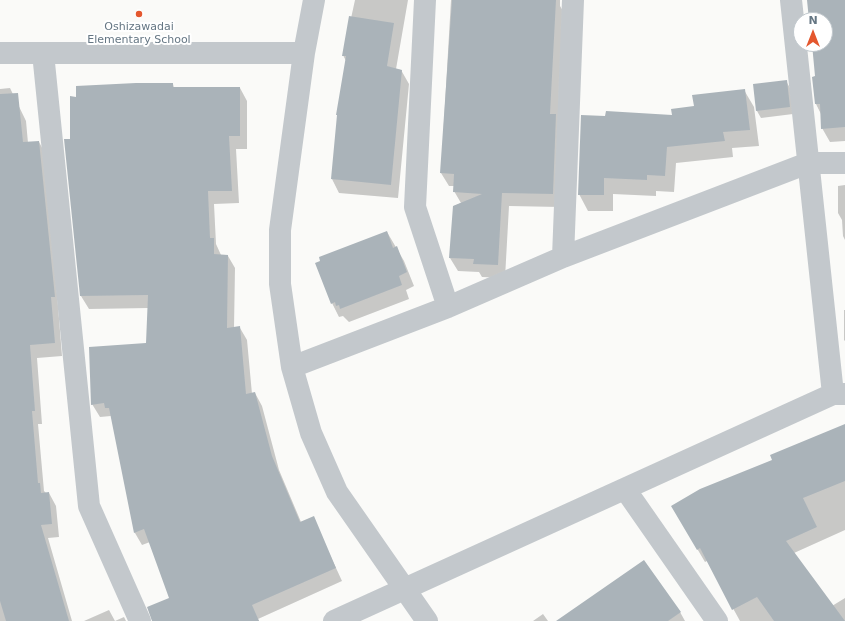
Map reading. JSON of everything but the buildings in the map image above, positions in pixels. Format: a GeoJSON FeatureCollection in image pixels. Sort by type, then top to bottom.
{"type":"FeatureCollection","features":[{"type":"Feature","properties":{"kind":"street"},"geometry":{"type":"LineString","coordinates":[[314,0],[304,53],[280,230],[280,284],[292,367],[311,433],[337,492],[427,621]]}},
{"type":"Feature","properties":{"kind":"street"},"geometry":{"type":"LineString","coordinates":[[425,0],[415,207],[448,307]]}},
{"type":"Feature","properties":{"kind":"street"},"geometry":{"type":"LineString","coordinates":[[563,257],[574,0]]}},
{"type":"Feature","properties":{"kind":"street"},"geometry":{"type":"LineString","coordinates":[[334,621],[839,394],[808,163],[791,0]]}},
{"type":"Feature","properties":{"kind":"street"},"geometry":{"type":"LineString","coordinates":[[0,53],[304,53]]}},
{"type":"Feature","properties":{"kind":"street"},"geometry":{"type":"LineString","coordinates":[[44,53],[89,506],[140,621]]}},
{"type":"Feature","properties":{"kind":"street"},"geometry":{"type":"LineString","coordinates":[[292,367],[448,307],[563,257],[808,163],[845,164]]}},
{"type":"Feature","properties":{"kind":"street"},"geometry":{"type":"LineString","coordinates":[[625,489],[717,621]]}},
{"type":"Feature","properties":{"kind":"place","name":"Oshizawadai Elementary School"},"geometry":{"type":"Point","coordinates":[139,14]}}]}
